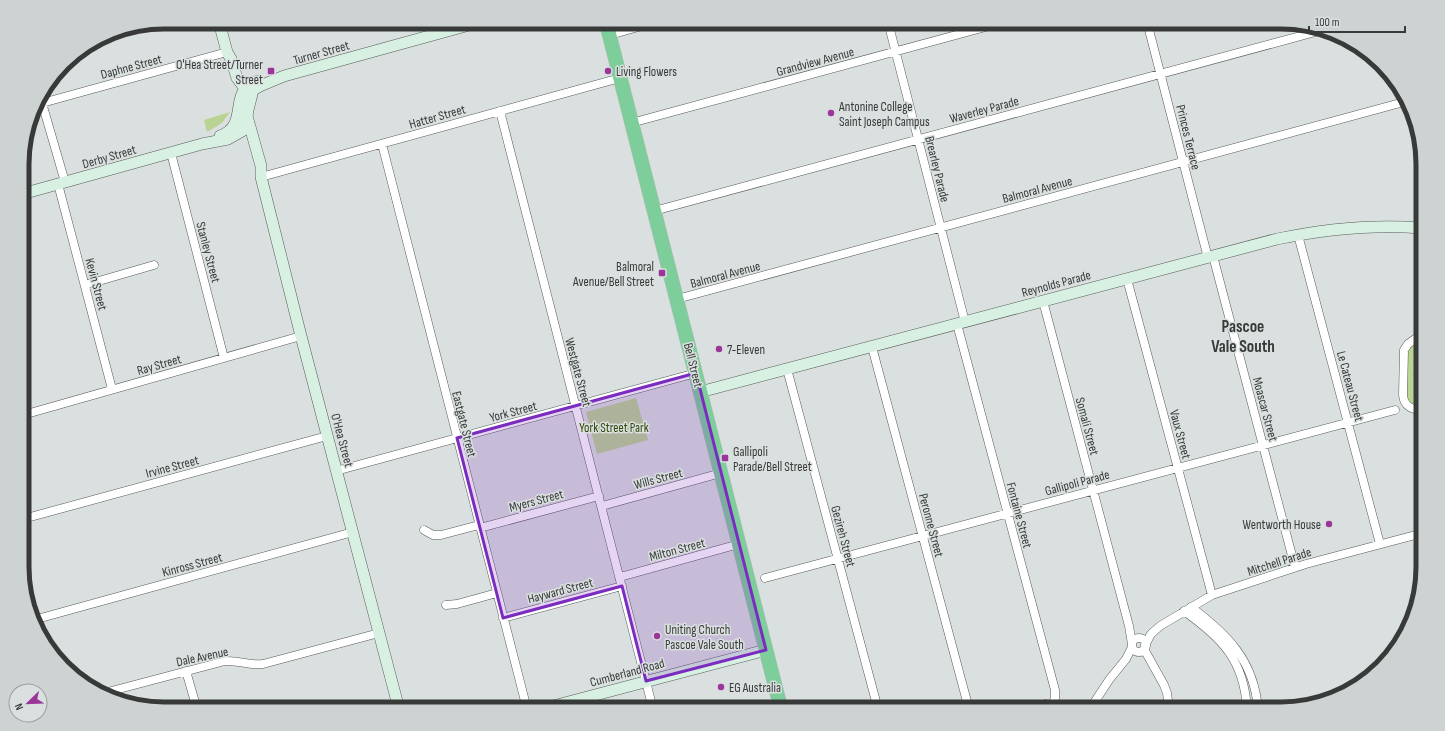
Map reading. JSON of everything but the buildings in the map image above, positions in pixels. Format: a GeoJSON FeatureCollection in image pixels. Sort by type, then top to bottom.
{"type":"FeatureCollection","features":[{"type":"Feature","properties":{"kind":"highway","name":"Bell Street"},"geometry":{"type":"LineString","coordinates":[[608,29],[779,702]]}},
{"type":"Feature","properties":{"kind":"street"},"geometry":{"type":"LineString","coordinates":[[221,29],[227,52],[231,59],[237,78],[249,93],[250,100]]}},
{"type":"Feature","properties":{"kind":"street","name":"Turner Street"},"geometry":{"type":"LineString","coordinates":[[246,88],[251,84],[262,80],[284,76],[455,29]]}},
{"type":"Feature","properties":{"kind":"street","name":"Brearley Parade"},"geometry":{"type":"LineString","coordinates":[[890,29],[941,228],[961,323]]}},
{"type":"Feature","properties":{"kind":"street","name":"Grandview Avenue"},"geometry":{"type":"LineString","coordinates":[[632,123],[978,29]]}},
{"type":"Feature","properties":{"kind":"street","name":"Princes Terrace"},"geometry":{"type":"LineString","coordinates":[[1149,29],[1183,162],[1210,257]]}},
{"type":"Feature","properties":{"kind":"street","name":"Waverley Parade"},"geometry":{"type":"LineString","coordinates":[[654,211],[1312,33]]}},
{"type":"Feature","properties":{"kind":"street"},"geometry":{"type":"LineString","coordinates":[[227,52],[227,60],[239,102]]}},
{"type":"Feature","properties":{"kind":"street","name":"Daphne Street"},"geometry":{"type":"LineString","coordinates":[[46,99],[227,52]]}},
{"type":"Feature","properties":{"kind":"street","name":"Turner Street"},"geometry":{"type":"LineString","coordinates":[[243,115],[256,87],[284,76]]}},
{"type":"Feature","properties":{"kind":"street","name":"Hatter Street"},"geometry":{"type":"LineString","coordinates":[[261,177],[620,78]]}},
{"type":"Feature","properties":{"kind":"street"},"geometry":{"type":"LineString","coordinates":[[239,102],[240,97],[246,88]]}},
{"type":"Feature","properties":{"kind":"street","name":"Derby Street"},"geometry":{"type":"LineString","coordinates":[[202,144],[229,132],[243,115],[239,102]]}},
{"type":"Feature","properties":{"kind":"street","name":"Balmoral Avenue"},"geometry":{"type":"LineString","coordinates":[[677,299],[1401,103]]}},
{"type":"Feature","properties":{"kind":"street","name":"Kevin Street"},"geometry":{"type":"LineString","coordinates":[[42,105],[112,389]]}},
{"type":"Feature","properties":{"kind":"street","name":"Westgate Street"},"geometry":{"type":"LineString","coordinates":[[500,111],[651,702]]}},
{"type":"Feature","properties":{"kind":"street","name":"O'Hea Street"},"geometry":{"type":"LineString","coordinates":[[243,115],[238,126],[249,143],[256,167],[261,177],[396,702]]}},
{"type":"Feature","properties":{"kind":"street","name":"O'Hea Street"},"geometry":{"type":"LineString","coordinates":[[243,115],[261,166],[261,177]]}},
{"type":"Feature","properties":{"kind":"street","name":"Derby Street"},"geometry":{"type":"LineString","coordinates":[[29,192],[202,144],[228,139],[242,131]]}},
{"type":"Feature","properties":{"kind":"street","name":"Eastgate Street"},"geometry":{"type":"LineString","coordinates":[[382,144],[525,702]]}},
{"type":"Feature","properties":{"kind":"street","name":"Stanley Street"},"geometry":{"type":"LineString","coordinates":[[171,153],[224,358]]}},
{"type":"Feature","properties":{"kind":"street","name":"Reynolds Parade"},"geometry":{"type":"LineString","coordinates":[[700,392],[1298,235],[1375,226],[1416,228]]}},
{"type":"Feature","properties":{"kind":"street","name":"Le Cateau Street"},"geometry":{"type":"LineString","coordinates":[[1298,235],[1380,544]]}},
{"type":"Feature","properties":{"kind":"street","name":"Moascar Street"},"geometry":{"type":"LineString","coordinates":[[1210,257],[1263,445],[1295,567]]}},
{"type":"Feature","properties":{"kind":"street"},"geometry":{"type":"LineString","coordinates":[[85,284],[154,265]]}},
{"type":"Feature","properties":{"kind":"street","name":"Vaux Street"},"geometry":{"type":"LineString","coordinates":[[1127,279],[1212,595]]}},
{"type":"Feature","properties":{"kind":"street","name":"Somali Street"},"geometry":{"type":"LineString","coordinates":[[1043,302],[1129,626],[1138,646],[1158,672],[1167,693],[1168,702]]}},
{"type":"Feature","properties":{"kind":"street","name":"Fontaine Street"},"geometry":{"type":"LineString","coordinates":[[961,323],[1008,514],[1055,690],[1055,702]]}},
{"type":"Feature","properties":{"kind":"street","name":"Ray Street"},"geometry":{"type":"LineString","coordinates":[[29,413],[301,336]]}},
{"type":"Feature","properties":{"kind":"street"},"geometry":{"type":"LineString","coordinates":[[1416,338],[1408,344],[1404,350],[1403,395],[1406,405],[1416,410]]}},
{"type":"Feature","properties":{"kind":"street","name":"Peronne Street"},"geometry":{"type":"LineString","coordinates":[[872,347],[967,702]]}},
{"type":"Feature","properties":{"kind":"street","name":"Gezireh Street"},"geometry":{"type":"LineString","coordinates":[[787,369],[876,702]]}},
{"type":"Feature","properties":{"kind":"street","name":"York Street"},"geometry":{"type":"LineString","coordinates":[[336,471],[696,373]]}},
{"type":"Feature","properties":{"kind":"street","name":"Gallipoli Parade"},"geometry":{"type":"LineString","coordinates":[[765,578],[1395,410]]}},
{"type":"Feature","properties":{"kind":"street","name":"Irvine Street"},"geometry":{"type":"LineString","coordinates":[[29,517],[327,436]]}},
{"type":"Feature","properties":{"kind":"street","name":"Wills Street"},"geometry":{"type":"LineString","coordinates":[[602,506],[722,473]]}},
{"type":"Feature","properties":{"kind":"street","name":"Myers Street"},"geometry":{"type":"LineString","coordinates":[[424,530],[433,535],[441,535],[480,527],[599,496]]}},
{"type":"Feature","properties":{"kind":"street","name":"Kinross Street"},"geometry":{"type":"LineString","coordinates":[[39,618],[353,532]]}},
{"type":"Feature","properties":{"kind":"street","name":"Mitchell Parade"},"geometry":{"type":"LineString","coordinates":[[1095,702],[1109,680],[1138,646],[1160,626],[1212,595],[1295,567],[1416,535]]}},
{"type":"Feature","properties":{"kind":"street","name":"Milton Street"},"geometry":{"type":"LineString","coordinates":[[620,577],[739,544]]}},
{"type":"Feature","properties":{"kind":"street","name":"Hayward Street"},"geometry":{"type":"LineString","coordinates":[[503,618],[622,586]]}},
{"type":"Feature","properties":{"kind":"street"},"geometry":{"type":"LineString","coordinates":[[446,605],[456,604],[497,593]]}},
{"type":"Feature","properties":{"kind":"street"},"geometry":{"type":"LineString","coordinates":[[1187,609],[1213,634],[1229,654],[1241,674],[1247,702]]}},
{"type":"Feature","properties":{"kind":"street"},"geometry":{"type":"LineString","coordinates":[[1187,609],[1221,631],[1231,642],[1242,658],[1252,679],[1257,702]]}},
{"type":"Feature","properties":{"kind":"street","name":"Dale Avenue"},"geometry":{"type":"LineString","coordinates":[[111,691],[219,662],[231,661],[263,664],[379,633]]}},
{"type":"Feature","properties":{"kind":"street","name":"Cumberland Road"},"geometry":{"type":"LineString","coordinates":[[568,702],[766,650]]}},
{"type":"Feature","properties":{"kind":"street"},"geometry":{"type":"LineString","coordinates":[[186,671],[195,702]]}},
{"type":"Feature","properties":{"kind":"highlighted area"},"geometry":{"type":"Polygon","coordinates":[[[696,373],[766,650],[646,681],[622,586],[503,618],[457,438],[696,373]]]}},
{"type":"Feature","properties":{"kind":"green space"},"geometry":{"type":"Polygon","coordinates":[[[230,112],[222,123],[207,132],[204,120],[230,112]]]}},
{"type":"Feature","properties":{"kind":"green space"},"geometry":{"type":"Polygon","coordinates":[[[1416,343],[1416,406],[1409,402],[1406,376],[1407,354],[1408,350],[1416,343]]]}},
{"type":"Feature","properties":{"kind":"green space","name":"York Street Park"},"geometry":{"type":"Polygon","coordinates":[[[636,398],[648,440],[597,454],[586,412],[636,398]]]}},
{"type":"Feature","properties":{"kind":"waterway"},"geometry":{"type":"LineString","coordinates":[[1399,631],[1403,626]]}},
{"type":"Feature","properties":{"kind":"place","name":"O'Hea Street/Turner Street"},"geometry":{"type":"Point","coordinates":[271,71]}},
{"type":"Feature","properties":{"kind":"place","name":"Living Flowers"},"geometry":{"type":"Point","coordinates":[608,71]}},
{"type":"Feature","properties":{"kind":"place","name":"Antonine College Saint Joseph Campus"},"geometry":{"type":"Point","coordinates":[831,113]}},
{"type":"Feature","properties":{"kind":"place","name":"Balmoral Avenue/Bell Street"},"geometry":{"type":"Point","coordinates":[662,273]}},
{"type":"Feature","properties":{"kind":"place","name":"7-Eleven"},"geometry":{"type":"Point","coordinates":[719,349]}},
{"type":"Feature","properties":{"kind":"place","name":"Gallipoli Parade/Bell Street"},"geometry":{"type":"Point","coordinates":[725,458]}},
{"type":"Feature","properties":{"kind":"place","name":"Wentworth House"},"geometry":{"type":"Point","coordinates":[1329,524]}},
{"type":"Feature","properties":{"kind":"place","name":"Uniting Church Pascoe Vale South"},"geometry":{"type":"Point","coordinates":[657,636]}},
{"type":"Feature","properties":{"kind":"place","name":"EG Australia"},"geometry":{"type":"Point","coordinates":[721,687]}},
{"type":"Feature","properties":{"kind":"district","name":"Pascoe Vale South"},"geometry":{"type":"Point","coordinates":[1243,336]}}]}
